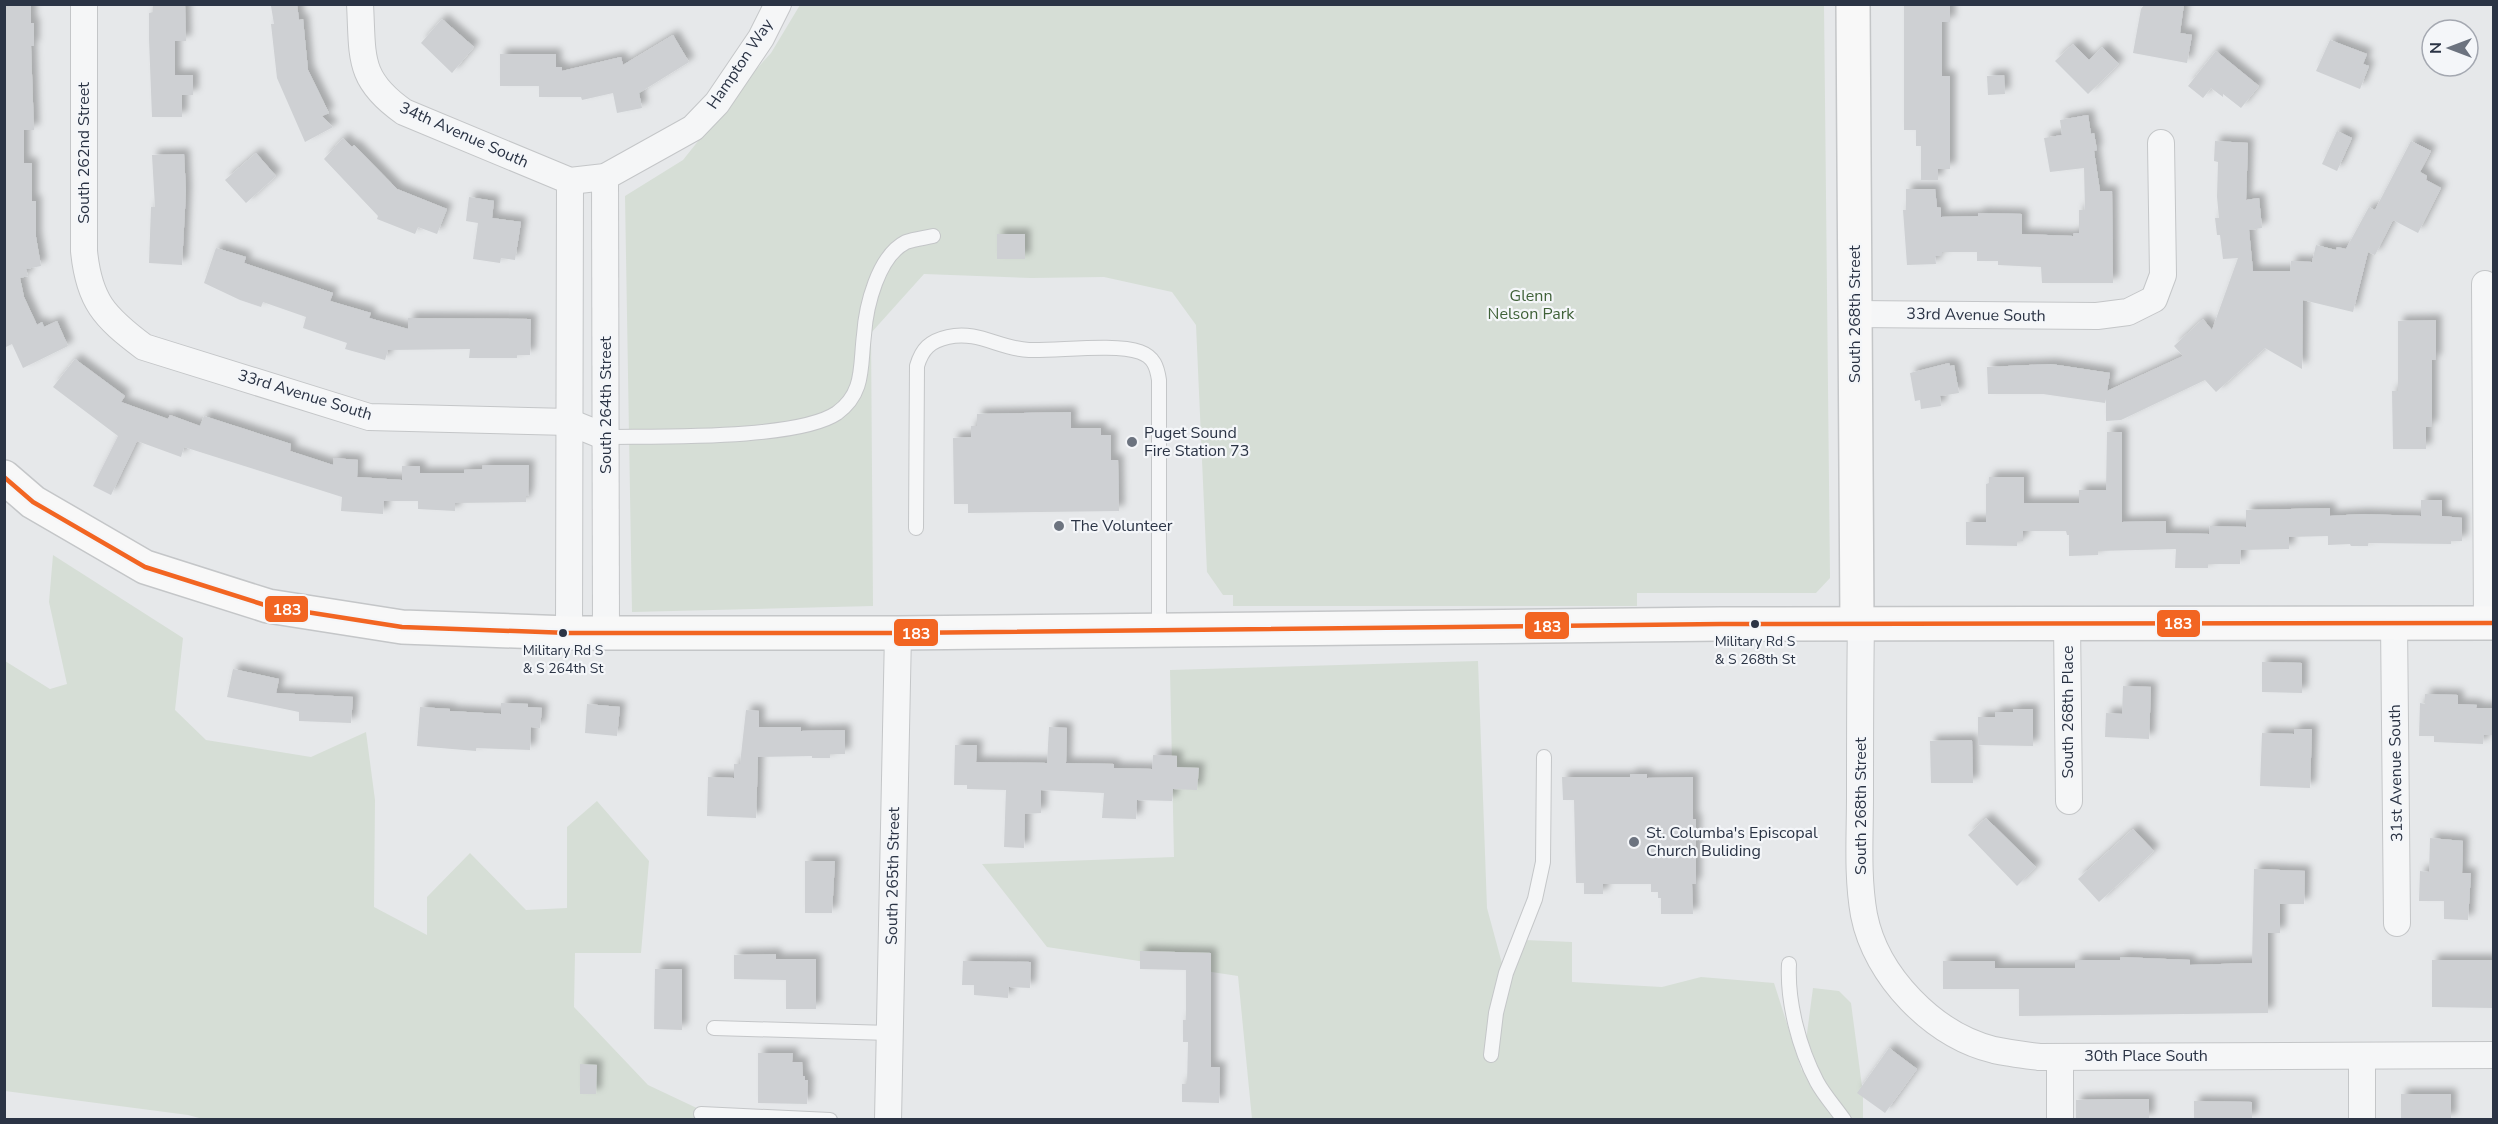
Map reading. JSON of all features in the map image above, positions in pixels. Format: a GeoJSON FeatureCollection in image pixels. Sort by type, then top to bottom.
{"type":"FeatureCollection","features":[{"type":"Feature","properties":{"kind":"main road","name":"South 268th Street"},"geometry":{"type":"LineString","coordinates":[[1854,4],[1859,623]]}},
{"type":"Feature","properties":{"kind":"main road"},"geometry":{"type":"LineString","coordinates":[[4,477],[33,502],[145,567],[268,606],[402,627],[569,633],[898,633],[2067,623],[2391,644],[2490,623]]}},
{"type":"Feature","properties":{"kind":"street","name":"South 262nd Street"},"geometry":{"type":"LineString","coordinates":[[84,4],[84,251],[86,274],[95,300]]}},
{"type":"Feature","properties":{"kind":"street","name":"34th Avenue South"},"geometry":{"type":"LineString","coordinates":[[360,4],[363,61],[370,80],[384,98],[404,112],[570,181]]}},
{"type":"Feature","properties":{"kind":"street","name":"Hampton Way"},"geometry":{"type":"LineString","coordinates":[[570,181],[605,177],[693,128],[717,103],[761,38],[778,4]]}},
{"type":"Feature","properties":{"kind":"street","name":"33rd Avenue South"},"geometry":{"type":"LineString","coordinates":[[1855,314],[2097,316],[2128,312],[2154,298],[2163,274],[2161,143]]}},
{"type":"Feature","properties":{"kind":"street","name":"South 264th Street"},"geometry":{"type":"LineString","coordinates":[[605,177],[606,633]]}},
{"type":"Feature","properties":{"kind":"street"},"geometry":{"type":"LineString","coordinates":[[569,633],[570,181]]}},
{"type":"Feature","properties":{"kind":"street"},"geometry":{"type":"LineString","coordinates":[[2485,284],[2490,623]]}},
{"type":"Feature","properties":{"kind":"street","name":"33rd Avenue South"},"geometry":{"type":"LineString","coordinates":[[95,300],[117,327],[144,347],[369,417],[569,422],[606,437]]}},
{"type":"Feature","properties":{"kind":"street","name":"South 268th Street"},"geometry":{"type":"LineString","coordinates":[[1859,623],[1859,866],[1864,916]]}},
{"type":"Feature","properties":{"kind":"street","name":"South 268th Place"},"geometry":{"type":"LineString","coordinates":[[2067,623],[2068,801]]}},
{"type":"Feature","properties":{"kind":"street","name":"South 265th Street"},"geometry":{"type":"LineString","coordinates":[[888,1119],[898,633]]}},
{"type":"Feature","properties":{"kind":"street","name":"31st Avenue South"},"geometry":{"type":"LineString","coordinates":[[2391,644],[2397,923]]}},
{"type":"Feature","properties":{"kind":"street","name":"30th Place South"},"geometry":{"type":"LineString","coordinates":[[1864,916],[1876,953],[1899,988],[1930,1018],[1964,1038],[1992,1049],[2039,1057],[2493,1055]]}},
{"type":"Feature","properties":{"kind":"street"},"geometry":{"type":"LineString","coordinates":[[2362,1056],[2362,1119]]}},
{"type":"Feature","properties":{"kind":"street"},"geometry":{"type":"LineString","coordinates":[[2060,1057],[2061,1119]]}},
{"type":"Feature","properties":{"kind":"lane"},"geometry":{"type":"LineString","coordinates":[[606,437],[686,437],[745,433],[811,423],[835,414],[847,404],[860,383],[869,298],[878,277],[896,249],[906,242],[933,236]]}},
{"type":"Feature","properties":{"kind":"lane"},"geometry":{"type":"LineString","coordinates":[[916,528],[917,366],[922,351],[935,340],[969,334],[1007,347],[1029,350],[1113,349],[1141,352],[1152,359],[1159,380],[1159,630]]}},
{"type":"Feature","properties":{"kind":"lane"},"geometry":{"type":"LineString","coordinates":[[1491,1054],[1496,1013],[1506,973],[1535,899],[1543,862],[1544,757]]}},
{"type":"Feature","properties":{"kind":"lane"},"geometry":{"type":"LineString","coordinates":[[1789,964],[1788,990],[1791,1007],[1813,1073],[1844,1119]]}},
{"type":"Feature","properties":{"kind":"lane"},"geometry":{"type":"LineString","coordinates":[[714,1028],[890,1033]]}},
{"type":"Feature","properties":{"kind":"lane"},"geometry":{"type":"LineString","coordinates":[[701,1114],[830,1119]]}},
{"type":"Feature","properties":{"kind":"green space","name":"Glenn Nelson Park"},"geometry":{"type":"Polygon","coordinates":[[[800,5],[1824,5],[1830,578],[1816,593],[1637,593],[1637,606],[1233,606],[1233,595],[1223,595],[1207,572],[1196,325],[1172,292],[1104,277],[1031,278],[924,274],[871,333],[873,606],[632,612],[625,196],[683,160],[771,53],[800,5]]]}},
{"type":"Feature","properties":{"kind":"green space"},"geometry":{"type":"Polygon","coordinates":[[[53,555],[183,638],[175,710],[206,740],[311,757],[366,732],[375,800],[374,907],[427,935],[427,897],[470,853],[526,910],[567,908],[567,827],[597,801],[649,861],[641,953],[575,953],[574,1007],[648,1085],[720,1119],[207,1120],[188,1115],[5,1091],[5,661],[50,689],[67,684],[49,602],[53,555]]]}},
{"type":"Feature","properties":{"kind":"green space"},"geometry":{"type":"Polygon","coordinates":[[[1478,661],[1487,908],[1507,982],[1525,940],[1572,942],[1572,982],[1662,987],[1701,977],[1774,983],[1802,1071],[1813,988],[1839,991],[1851,1003],[1863,1094],[1863,1119],[1252,1119],[1238,976],[1047,947],[982,864],[1174,857],[1170,670],[1478,661]]]}},
{"type":"Feature","properties":{"kind":"building"},"geometry":{"type":"Polygon","coordinates":[[[4,4],[31,4],[31,23],[34,23],[34,46],[31,46],[34,130],[24,130],[24,163],[32,163],[32,201],[36,201],[36,237],[41,266],[26,269],[28,276],[20,278],[24,297],[37,325],[42,322],[44,327],[57,321],[68,346],[23,368],[12,344],[4,348],[4,4]]]}},
{"type":"Feature","properties":{"kind":"building"},"geometry":{"type":"Polygon","coordinates":[[[153,4],[185,4],[186,41],[175,41],[175,75],[193,75],[193,95],[182,95],[182,117],[152,117],[149,13],[153,12],[153,4]]]}},
{"type":"Feature","properties":{"kind":"building"},"geometry":{"type":"Polygon","coordinates":[[[297,4],[299,20],[303,19],[308,70],[329,113],[322,116],[333,127],[305,142],[277,78],[271,24],[274,24],[271,6],[297,4]]]}},
{"type":"Feature","properties":{"kind":"building"},"geometry":{"type":"Polygon","coordinates":[[[1950,4],[1950,22],[1942,22],[1942,76],[1950,76],[1950,169],[1938,169],[1938,180],[1921,180],[1921,146],[1916,146],[1916,130],[1904,130],[1904,5],[1950,4]]]}},
{"type":"Feature","properties":{"kind":"building"},"geometry":{"type":"Polygon","coordinates":[[[2145,4],[2184,4],[2180,33],[2192,35],[2187,63],[2133,53],[2141,9],[2145,4]]]}},
{"type":"Feature","properties":{"kind":"building"},"geometry":{"type":"Polygon","coordinates":[[[442,19],[474,47],[452,73],[421,43],[442,19]]]}},
{"type":"Feature","properties":{"kind":"building"},"geometry":{"type":"Polygon","coordinates":[[[673,35],[689,62],[639,93],[642,108],[617,113],[613,93],[582,100],[581,97],[539,97],[539,86],[500,86],[500,54],[556,54],[556,67],[562,67],[562,71],[621,57],[623,65],[673,35]]]}},
{"type":"Feature","properties":{"kind":"building"},"geometry":{"type":"Polygon","coordinates":[[[2330,40],[2367,54],[2363,64],[2369,66],[2360,89],[2316,71],[2330,40]]]}},
{"type":"Feature","properties":{"kind":"building"},"geometry":{"type":"Polygon","coordinates":[[[2073,44],[2089,60],[2102,47],[2119,64],[2088,94],[2055,61],[2073,44]]]}},
{"type":"Feature","properties":{"kind":"building"},"geometry":{"type":"Polygon","coordinates":[[[2216,51],[2259,86],[2241,108],[2211,88],[2203,98],[2188,86],[2216,51]]]}},
{"type":"Feature","properties":{"kind":"building"},"geometry":{"type":"Polygon","coordinates":[[[2004,75],[2005,94],[1988,95],[1987,76],[2004,75]]]}},
{"type":"Feature","properties":{"kind":"building"},"geometry":{"type":"Polygon","coordinates":[[[2088,115],[2091,134],[2094,133],[2097,150],[2094,151],[2100,191],[2112,191],[2113,283],[2042,283],[2041,267],[1998,265],[1998,261],[1977,261],[1977,252],[1942,252],[1942,256],[1935,256],[1936,264],[1907,265],[1903,210],[1906,210],[1906,189],[1935,189],[1937,207],[1941,208],[1941,217],[1978,216],[1978,213],[2022,214],[2022,234],[2073,236],[2074,233],[2079,233],[2079,210],[2085,210],[2084,168],[2050,172],[2044,138],[2062,135],[2060,120],[2088,115]]]}},
{"type":"Feature","properties":{"kind":"building"},"geometry":{"type":"Polygon","coordinates":[[[2337,131],[2352,138],[2337,171],[2322,164],[2337,131]]]}},
{"type":"Feature","properties":{"kind":"building"},"geometry":{"type":"Polygon","coordinates":[[[343,138],[352,147],[354,145],[397,189],[447,209],[437,234],[418,227],[415,234],[377,219],[378,216],[324,159],[343,138]]]}},
{"type":"Feature","properties":{"kind":"building"},"geometry":{"type":"Polygon","coordinates":[[[2215,141],[2248,143],[2246,200],[2259,198],[2262,228],[2249,230],[2253,271],[2290,271],[2291,261],[2312,262],[2316,245],[2336,250],[2337,247],[2346,249],[2369,207],[2375,210],[2411,141],[2431,151],[2420,172],[2427,176],[2426,180],[2441,188],[2418,233],[2393,220],[2375,255],[2368,252],[2353,312],[2303,300],[2302,369],[2265,348],[2216,392],[2205,380],[2121,420],[2106,421],[2106,399],[2105,403],[2043,394],[1988,394],[1987,367],[2051,364],[2110,373],[2107,391],[2183,356],[2174,346],[2203,319],[2212,330],[2238,258],[2223,259],[2220,235],[2217,235],[2215,218],[2219,218],[2218,162],[2214,161],[2215,141]]]}},
{"type":"Feature","properties":{"kind":"building"},"geometry":{"type":"Polygon","coordinates":[[[256,153],[276,176],[246,203],[225,180],[256,153]]]}},
{"type":"Feature","properties":{"kind":"building"},"geometry":{"type":"Polygon","coordinates":[[[184,154],[186,191],[182,265],[149,263],[151,207],[155,207],[152,155],[184,154]]]}},
{"type":"Feature","properties":{"kind":"building"},"geometry":{"type":"Polygon","coordinates":[[[469,197],[494,201],[492,218],[521,222],[515,260],[501,258],[500,263],[473,259],[478,223],[466,221],[469,197]]]}},
{"type":"Feature","properties":{"kind":"building"},"geometry":{"type":"Polygon","coordinates":[[[997,234],[1025,234],[1025,259],[997,259],[997,234]]]}},
{"type":"Feature","properties":{"kind":"building"},"geometry":{"type":"Polygon","coordinates":[[[216,248],[246,257],[244,263],[333,293],[330,301],[371,313],[369,318],[408,329],[408,318],[531,319],[530,355],[517,355],[517,358],[469,358],[470,349],[388,350],[385,360],[345,349],[347,343],[303,328],[306,317],[263,302],[261,307],[240,300],[204,283],[216,248]]]}},
{"type":"Feature","properties":{"kind":"building"},"geometry":{"type":"Polygon","coordinates":[[[2436,320],[2436,360],[2432,360],[2432,427],[2426,427],[2426,449],[2393,449],[2392,391],[2398,391],[2398,321],[2436,320]]]}},
{"type":"Feature","properties":{"kind":"building"},"geometry":{"type":"Polygon","coordinates":[[[75,359],[125,396],[121,402],[168,419],[170,415],[200,426],[204,416],[291,444],[290,451],[333,465],[334,458],[358,460],[357,477],[402,480],[402,466],[420,466],[420,473],[464,473],[464,470],[482,469],[483,465],[529,465],[528,496],[526,496],[526,502],[455,503],[455,511],[418,509],[418,501],[384,501],[383,514],[341,511],[342,497],[184,447],[181,457],[137,441],[111,495],[93,486],[118,436],[53,387],[75,359]]]}},
{"type":"Feature","properties":{"kind":"building"},"geometry":{"type":"Polygon","coordinates":[[[1949,363],[1950,366],[1954,365],[1959,393],[1940,396],[1941,406],[1921,409],[1920,400],[1915,401],[1910,373],[1949,363]]]}},
{"type":"Feature","properties":{"kind":"building"},"geometry":{"type":"Polygon","coordinates":[[[1071,412],[1071,428],[1101,428],[1101,435],[1111,435],[1111,460],[1118,460],[1119,511],[968,513],[968,504],[954,504],[953,438],[971,437],[971,426],[977,426],[977,414],[1071,412]]]}},
{"type":"Feature","properties":{"kind":"building"},"geometry":{"type":"Polygon","coordinates":[[[2107,432],[2122,432],[2122,522],[2166,521],[2166,533],[2209,534],[2210,526],[2246,527],[2246,510],[2330,508],[2330,516],[2362,514],[2421,516],[2421,500],[2442,500],[2442,516],[2462,518],[2462,541],[2451,541],[2451,544],[2368,543],[2368,546],[2351,546],[2350,544],[2328,545],[2328,536],[2289,537],[2289,549],[2241,550],[2240,564],[2208,564],[2208,568],[2175,568],[2176,549],[2098,551],[2098,555],[2069,556],[2069,535],[2066,531],[2023,531],[2023,541],[2017,541],[2017,546],[1966,545],[1966,522],[1986,522],[1986,484],[1989,483],[1989,477],[2024,477],[2024,503],[2079,503],[2079,490],[2106,490],[2107,432]]]}},
{"type":"Feature","properties":{"kind":"building"},"geometry":{"type":"Polygon","coordinates":[[[2262,662],[2302,663],[2302,693],[2262,692],[2262,662]]]}},
{"type":"Feature","properties":{"kind":"building"},"geometry":{"type":"Polygon","coordinates":[[[233,669],[279,679],[276,693],[353,697],[351,723],[299,721],[299,712],[227,697],[233,669]]]}},
{"type":"Feature","properties":{"kind":"building"},"geometry":{"type":"Polygon","coordinates":[[[2123,686],[2151,687],[2149,739],[2105,737],[2106,713],[2122,714],[2123,686]]]}},
{"type":"Feature","properties":{"kind":"building"},"geometry":{"type":"Polygon","coordinates":[[[2425,694],[2458,695],[2458,704],[2477,705],[2476,708],[2493,708],[2493,735],[2484,735],[2483,744],[2434,742],[2434,736],[2419,736],[2420,703],[2425,704],[2425,694]]]}},
{"type":"Feature","properties":{"kind":"building"},"geometry":{"type":"Polygon","coordinates":[[[501,703],[528,704],[528,707],[542,708],[540,728],[531,727],[530,750],[476,748],[476,751],[417,746],[420,707],[501,714],[501,703]]]}},
{"type":"Feature","properties":{"kind":"building"},"geometry":{"type":"Polygon","coordinates":[[[587,704],[620,707],[617,736],[585,733],[587,704]]]}},
{"type":"Feature","properties":{"kind":"building"},"geometry":{"type":"Polygon","coordinates":[[[2013,709],[2033,709],[2033,746],[1978,745],[1978,717],[1995,717],[1995,712],[2013,712],[2013,709]]]}},
{"type":"Feature","properties":{"kind":"building"},"geometry":{"type":"Polygon","coordinates":[[[746,710],[759,711],[759,727],[801,727],[801,731],[845,730],[845,754],[830,754],[830,758],[758,757],[756,818],[707,816],[708,777],[734,778],[734,764],[740,764],[746,710]]]}},
{"type":"Feature","properties":{"kind":"building"},"geometry":{"type":"Polygon","coordinates":[[[1049,727],[1067,728],[1066,763],[1114,764],[1114,768],[1152,769],[1153,755],[1177,756],[1177,767],[1199,768],[1197,790],[1173,789],[1172,801],[1137,800],[1136,819],[1102,818],[1104,793],[1041,790],[1041,813],[1025,814],[1024,848],[1004,847],[1006,790],[967,789],[967,785],[954,785],[955,745],[977,745],[976,762],[1047,763],[1049,727]]]}},
{"type":"Feature","properties":{"kind":"building"},"geometry":{"type":"Polygon","coordinates":[[[2294,729],[2312,729],[2310,788],[2260,786],[2262,733],[2294,734],[2294,729]]]}},
{"type":"Feature","properties":{"kind":"building"},"geometry":{"type":"Polygon","coordinates":[[[1972,740],[1973,783],[1931,783],[1930,741],[1972,740]]]}},
{"type":"Feature","properties":{"kind":"building","name":"St. Columba's Episcopal Church Buliding"},"geometry":{"type":"Polygon","coordinates":[[[1630,774],[1647,774],[1647,778],[1693,777],[1693,819],[1696,819],[1696,884],[1692,884],[1693,914],[1661,914],[1661,898],[1658,898],[1658,892],[1651,892],[1651,884],[1603,884],[1603,894],[1584,894],[1584,883],[1576,883],[1574,800],[1563,800],[1562,777],[1630,777],[1630,774]]]}},
{"type":"Feature","properties":{"kind":"building"},"geometry":{"type":"Polygon","coordinates":[[[1986,818],[2036,867],[2017,886],[1968,835],[1986,818]]]}},
{"type":"Feature","properties":{"kind":"building"},"geometry":{"type":"Polygon","coordinates":[[[2133,829],[2154,851],[2099,902],[2078,879],[2133,829]]]}},
{"type":"Feature","properties":{"kind":"building"},"geometry":{"type":"Polygon","coordinates":[[[2430,838],[2463,841],[2462,873],[2471,873],[2468,920],[2444,919],[2444,901],[2419,901],[2420,871],[2429,872],[2430,838]]]}},
{"type":"Feature","properties":{"kind":"building"},"geometry":{"type":"Polygon","coordinates":[[[805,861],[835,861],[832,913],[805,913],[805,861]]]}},
{"type":"Feature","properties":{"kind":"building"},"geometry":{"type":"Polygon","coordinates":[[[2254,869],[2305,871],[2304,904],[2280,904],[2280,933],[2268,933],[2268,1013],[2019,1016],[2019,989],[1943,989],[1943,961],[1995,961],[1995,968],[2075,968],[2075,960],[2120,960],[2120,957],[2190,960],[2190,965],[2252,963],[2254,869]]]}},
{"type":"Feature","properties":{"kind":"building"},"geometry":{"type":"Polygon","coordinates":[[[1140,951],[1211,953],[1211,1067],[1220,1067],[1219,1103],[1182,1102],[1182,1084],[1187,1084],[1188,1042],[1183,1042],[1183,1020],[1186,1020],[1186,970],[1140,969],[1140,951]]]}},
{"type":"Feature","properties":{"kind":"building"},"geometry":{"type":"Polygon","coordinates":[[[776,954],[776,959],[816,959],[816,1009],[786,1009],[786,980],[734,979],[734,955],[776,954]]]}},
{"type":"Feature","properties":{"kind":"building"},"geometry":{"type":"Polygon","coordinates":[[[2432,960],[2493,960],[2493,1008],[2432,1007],[2432,960]]]}},
{"type":"Feature","properties":{"kind":"building"},"geometry":{"type":"Polygon","coordinates":[[[963,961],[1031,962],[1030,988],[1009,987],[1008,998],[974,995],[974,985],[962,985],[963,961]]]}},
{"type":"Feature","properties":{"kind":"building"},"geometry":{"type":"Polygon","coordinates":[[[655,969],[682,969],[682,1030],[654,1029],[655,969]]]}},
{"type":"Feature","properties":{"kind":"building"},"geometry":{"type":"Polygon","coordinates":[[[1889,1048],[1917,1069],[1885,1113],[1857,1093],[1889,1048]]]}},
{"type":"Feature","properties":{"kind":"building"},"geometry":{"type":"Polygon","coordinates":[[[758,1053],[793,1053],[792,1062],[802,1062],[803,1076],[805,1080],[808,1080],[807,1104],[758,1103],[758,1053]]]}},
{"type":"Feature","properties":{"kind":"building"},"geometry":{"type":"Polygon","coordinates":[[[580,1064],[597,1065],[596,1094],[580,1094],[580,1064]]]}},
{"type":"Feature","properties":{"kind":"building"},"geometry":{"type":"Polygon","coordinates":[[[2401,1094],[2451,1094],[2451,1119],[2401,1119],[2401,1094]]]}},
{"type":"Feature","properties":{"kind":"building"},"geometry":{"type":"Polygon","coordinates":[[[2149,1099],[2149,1119],[2076,1119],[2076,1100],[2149,1099]]]}},
{"type":"Feature","properties":{"kind":"building"},"geometry":{"type":"Polygon","coordinates":[[[2194,1101],[2252,1102],[2252,1119],[2194,1119],[2194,1101]]]}},
{"type":"Feature","properties":{"kind":"transit line","name":"183"},"geometry":{"type":"LineString","coordinates":[[4,477],[33,502],[145,567],[268,606],[402,627],[569,633],[898,633],[1721,624],[2494,623]]}},
{"type":"Feature","properties":{"kind":"place","name":"Puget Sound Fire Station 73"},"geometry":{"type":"Point","coordinates":[1132,442]}},
{"type":"Feature","properties":{"kind":"place","name":"The Volunteer"},"geometry":{"type":"Point","coordinates":[1059,526]}},
{"type":"Feature","properties":{"kind":"place","name":"Military Rd S & S 268th St"},"geometry":{"type":"Point","coordinates":[1755,624]}},
{"type":"Feature","properties":{"kind":"place","name":"Military Rd S & S 264th St"},"geometry":{"type":"Point","coordinates":[563,633]}},
{"type":"Feature","properties":{"kind":"place","name":"St. Columba's Episcopal Church Buliding"},"geometry":{"type":"Point","coordinates":[1634,842]}}]}
